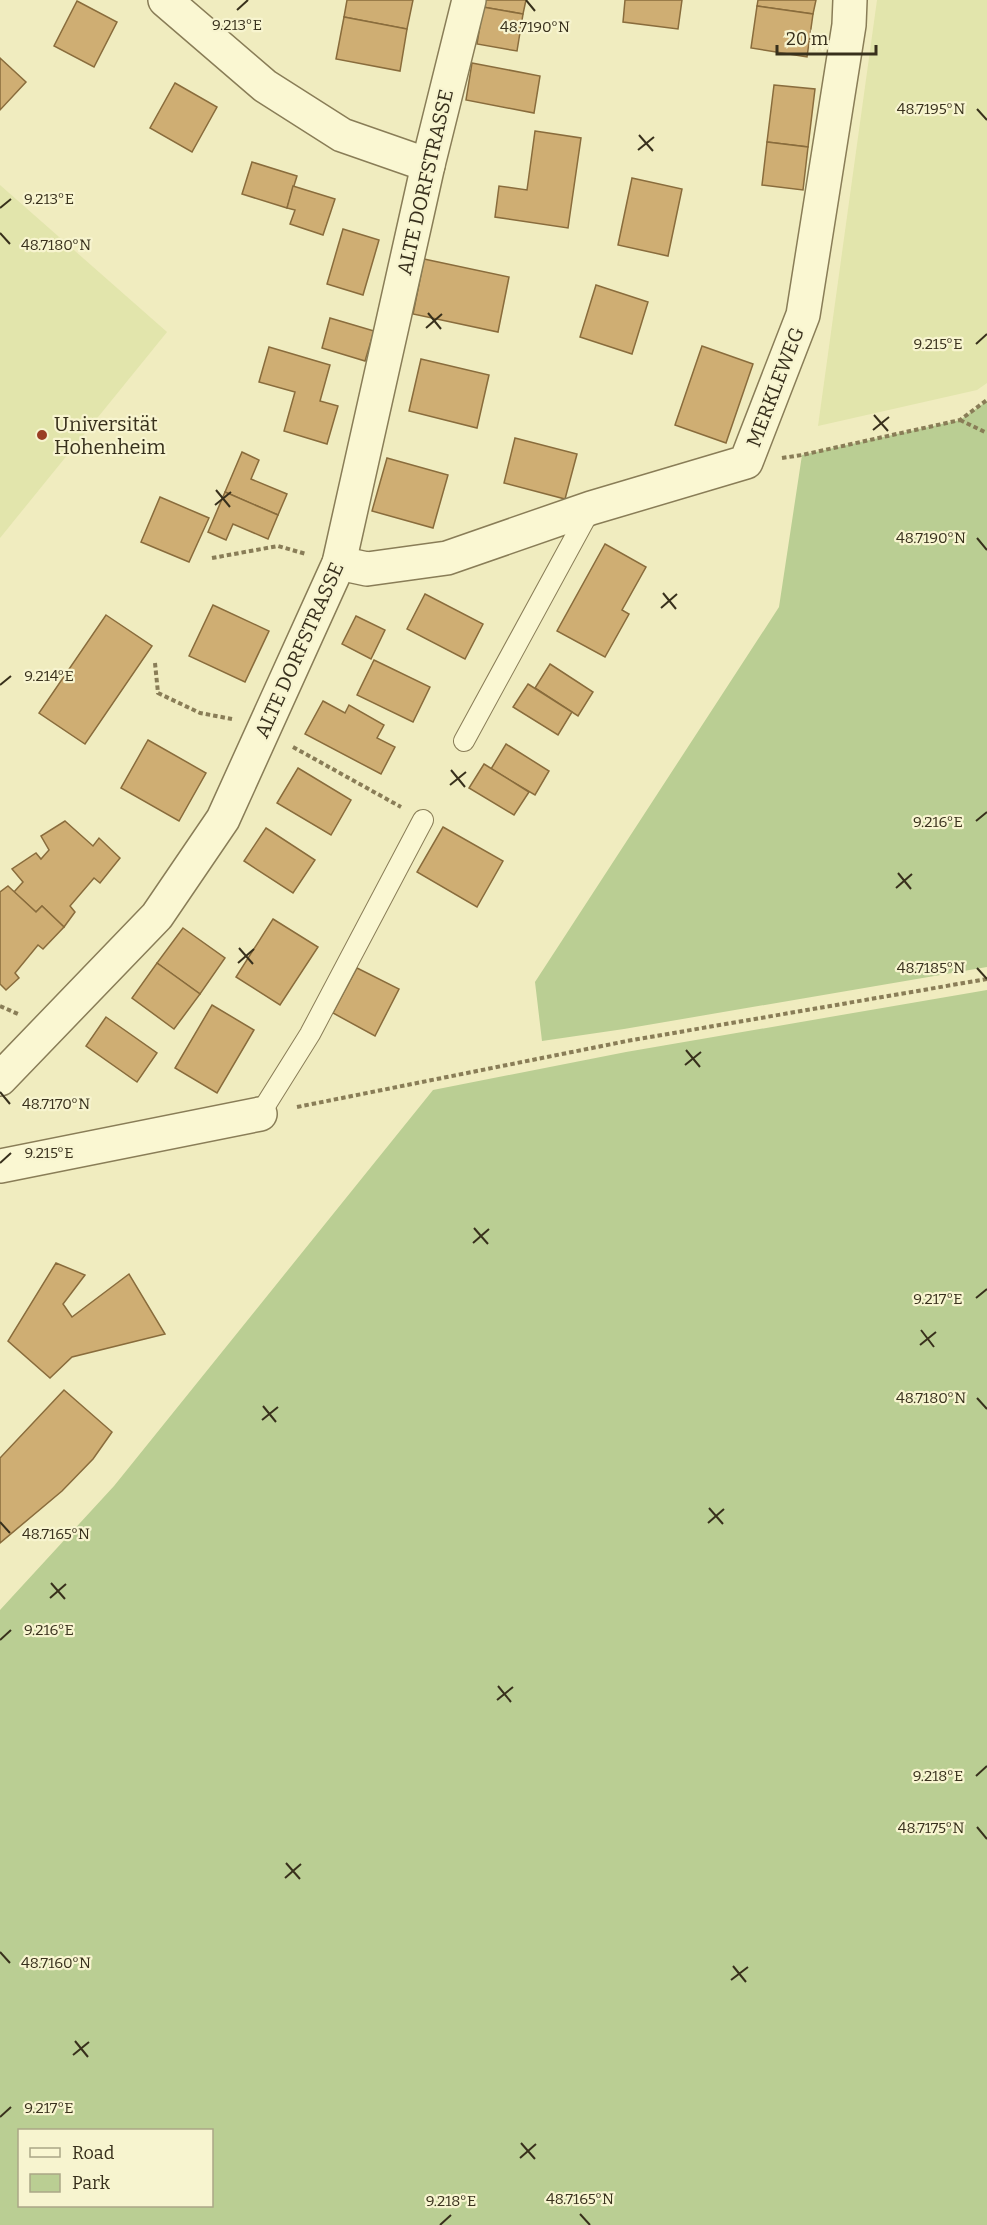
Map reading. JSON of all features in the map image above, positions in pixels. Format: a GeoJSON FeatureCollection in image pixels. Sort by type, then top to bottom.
{"type":"FeatureCollection","features":[{"type":"Feature","properties":{"kind":"street"},"geometry":{"type":"LineString","coordinates":[[165,0],[265,86],[342,135],[428,165]]}},
{"type":"Feature","properties":{"kind":"street","name":"ALTE DORFSTRASSE"},"geometry":{"type":"LineString","coordinates":[[0,1079],[157,916],[223,819],[339,563],[428,165],[469,0]]}},
{"type":"Feature","properties":{"kind":"street","name":"MERKLEWEG"},"geometry":{"type":"LineString","coordinates":[[339,563],[367,569],[447,558],[591,508],[746,462],[803,315],[849,25],[850,0]]}},
{"type":"Feature","properties":{"kind":"street"},"geometry":{"type":"LineString","coordinates":[[0,1166],[261,1114]]}},
{"type":"Feature","properties":{"kind":"lane"},"geometry":{"type":"LineString","coordinates":[[464,741],[591,508]]}},
{"type":"Feature","properties":{"kind":"lane"},"geometry":{"type":"LineString","coordinates":[[261,1114],[310,1034],[423,820]]}},
{"type":"Feature","properties":{"kind":"path"},"geometry":{"type":"LineString","coordinates":[[746,462],[802,455],[960,420],[987,400]]}},
{"type":"Feature","properties":{"kind":"path"},"geometry":{"type":"LineString","coordinates":[[960,420],[987,433]]}},
{"type":"Feature","properties":{"kind":"path"},"geometry":{"type":"LineString","coordinates":[[212,558],[278,546],[339,563]]}},
{"type":"Feature","properties":{"kind":"path"},"geometry":{"type":"LineString","coordinates":[[155,663],[158,693],[200,713],[265,728],[423,820]]}},
{"type":"Feature","properties":{"kind":"path"},"geometry":{"type":"LineString","coordinates":[[261,1114],[627,1041],[987,979]]}},
{"type":"Feature","properties":{"kind":"green space"},"geometry":{"type":"Polygon","coordinates":[[[877,0],[987,0],[987,383],[977,390],[818,426],[877,0]]]}},
{"type":"Feature","properties":{"kind":"green space","name":"Universität Hohenheim"},"geometry":{"type":"Polygon","coordinates":[[[0,185],[167,332],[0,538],[0,185]]]}},
{"type":"Feature","properties":{"kind":"green space"},"geometry":{"type":"Polygon","coordinates":[[[987,401],[987,967],[542,1041],[535,982],[779,607],[802,455],[960,420],[987,401]]]}},
{"type":"Feature","properties":{"kind":"green space"},"geometry":{"type":"Polygon","coordinates":[[[987,990],[987,2225],[0,2225],[0,1610],[114,1486],[433,1090],[626,1052],[987,990]]]}},
{"type":"Feature","properties":{"kind":"building"},"geometry":{"type":"Polygon","coordinates":[[[347,0],[413,0],[407,29],[344,17],[347,0]]]}},
{"type":"Feature","properties":{"kind":"building"},"geometry":{"type":"Polygon","coordinates":[[[484,0],[526,0],[523,14],[483,7],[484,0]]]}},
{"type":"Feature","properties":{"kind":"building"},"geometry":{"type":"Polygon","coordinates":[[[625,0],[682,0],[678,29],[623,22],[625,0]]]}},
{"type":"Feature","properties":{"kind":"building"},"geometry":{"type":"Polygon","coordinates":[[[758,0],[816,0],[813,14],[757,6],[758,0]]]}},
{"type":"Feature","properties":{"kind":"building"},"geometry":{"type":"Polygon","coordinates":[[[77,1],[117,22],[94,67],[54,46],[77,1]]]}},
{"type":"Feature","properties":{"kind":"building"},"geometry":{"type":"Polygon","coordinates":[[[757,6],[813,14],[807,57],[751,48],[757,6]]]}},
{"type":"Feature","properties":{"kind":"building"},"geometry":{"type":"Polygon","coordinates":[[[483,7],[523,14],[517,51],[477,44],[483,7]]]}},
{"type":"Feature","properties":{"kind":"building"},"geometry":{"type":"Polygon","coordinates":[[[344,17],[407,29],[400,71],[336,59],[344,17]]]}},
{"type":"Feature","properties":{"kind":"building"},"geometry":{"type":"Polygon","coordinates":[[[0,58],[26,82],[0,110],[0,58]]]}},
{"type":"Feature","properties":{"kind":"building"},"geometry":{"type":"Polygon","coordinates":[[[472,63],[540,76],[534,113],[466,100],[472,63]]]}},
{"type":"Feature","properties":{"kind":"building"},"geometry":{"type":"Polygon","coordinates":[[[175,83],[217,107],[192,152],[150,128],[175,83]]]}},
{"type":"Feature","properties":{"kind":"building"},"geometry":{"type":"Polygon","coordinates":[[[774,85],[815,89],[808,147],[767,142],[774,85]]]}},
{"type":"Feature","properties":{"kind":"building"},"geometry":{"type":"Polygon","coordinates":[[[535,131],[581,138],[568,228],[495,217],[499,186],[527,190],[535,131]]]}},
{"type":"Feature","properties":{"kind":"building"},"geometry":{"type":"Polygon","coordinates":[[[767,142],[808,147],[803,190],[762,185],[767,142]]]}},
{"type":"Feature","properties":{"kind":"building"},"geometry":{"type":"Polygon","coordinates":[[[252,162],[297,176],[287,208],[242,194],[252,162]]]}},
{"type":"Feature","properties":{"kind":"building"},"geometry":{"type":"Polygon","coordinates":[[[632,178],[682,189],[668,256],[618,245],[632,178]]]}},
{"type":"Feature","properties":{"kind":"building"},"geometry":{"type":"Polygon","coordinates":[[[293,186],[335,199],[323,235],[290,224],[295,210],[287,208],[293,186]]]}},
{"type":"Feature","properties":{"kind":"building"},"geometry":{"type":"Polygon","coordinates":[[[343,229],[379,240],[363,295],[327,284],[343,229]]]}},
{"type":"Feature","properties":{"kind":"building"},"geometry":{"type":"Polygon","coordinates":[[[424,259],[509,277],[498,332],[413,314],[424,259]]]}},
{"type":"Feature","properties":{"kind":"building"},"geometry":{"type":"Polygon","coordinates":[[[596,285],[648,302],[632,354],[580,337],[596,285]]]}},
{"type":"Feature","properties":{"kind":"building"},"geometry":{"type":"Polygon","coordinates":[[[330,318],[374,331],[365,361],[322,348],[330,318]]]}},
{"type":"Feature","properties":{"kind":"building"},"geometry":{"type":"Polygon","coordinates":[[[702,346],[753,364],[726,443],[675,425],[702,346]]]}},
{"type":"Feature","properties":{"kind":"building"},"geometry":{"type":"Polygon","coordinates":[[[269,347],[330,365],[320,401],[338,406],[327,444],[284,431],[295,392],[259,382],[269,347]]]}},
{"type":"Feature","properties":{"kind":"building"},"geometry":{"type":"Polygon","coordinates":[[[421,359],[489,375],[477,428],[409,411],[421,359]]]}},
{"type":"Feature","properties":{"kind":"building"},"geometry":{"type":"Polygon","coordinates":[[[515,438],[577,454],[565,499],[504,483],[515,438]]]}},
{"type":"Feature","properties":{"kind":"building"},"geometry":{"type":"Polygon","coordinates":[[[242,452],[259,460],[251,479],[287,494],[278,515],[225,492],[242,452]]]}},
{"type":"Feature","properties":{"kind":"building"},"geometry":{"type":"Polygon","coordinates":[[[387,458],[448,475],[433,528],[372,511],[387,458]]]}},
{"type":"Feature","properties":{"kind":"building"},"geometry":{"type":"Polygon","coordinates":[[[225,492],[278,515],[268,539],[233,524],[226,540],[208,532],[225,492]]]}},
{"type":"Feature","properties":{"kind":"building"},"geometry":{"type":"Polygon","coordinates":[[[160,497],[209,518],[189,562],[141,542],[160,497]]]}},
{"type":"Feature","properties":{"kind":"building"},"geometry":{"type":"Polygon","coordinates":[[[605,544],[646,567],[622,610],[629,614],[605,657],[557,631],[605,544]]]}},
{"type":"Feature","properties":{"kind":"building"},"geometry":{"type":"Polygon","coordinates":[[[425,594],[483,624],[465,659],[407,629],[425,594]]]}},
{"type":"Feature","properties":{"kind":"building"},"geometry":{"type":"Polygon","coordinates":[[[213,605],[269,631],[245,682],[189,656],[213,605]]]}},
{"type":"Feature","properties":{"kind":"building"},"geometry":{"type":"Polygon","coordinates":[[[106,615],[152,646],[85,744],[39,713],[106,615]]]}},
{"type":"Feature","properties":{"kind":"building"},"geometry":{"type":"Polygon","coordinates":[[[356,616],[385,630],[371,659],[342,644],[356,616]]]}},
{"type":"Feature","properties":{"kind":"building"},"geometry":{"type":"Polygon","coordinates":[[[374,660],[430,687],[413,722],[357,695],[374,660]]]}},
{"type":"Feature","properties":{"kind":"building"},"geometry":{"type":"Polygon","coordinates":[[[550,664],[593,692],[578,716],[535,688],[550,664]]]}},
{"type":"Feature","properties":{"kind":"building"},"geometry":{"type":"Polygon","coordinates":[[[528,684],[572,712],[558,735],[513,707],[528,684]]]}},
{"type":"Feature","properties":{"kind":"building"},"geometry":{"type":"Polygon","coordinates":[[[323,701],[345,713],[349,705],[384,725],[377,738],[395,747],[381,774],[305,734],[323,701]]]}},
{"type":"Feature","properties":{"kind":"building"},"geometry":{"type":"Polygon","coordinates":[[[148,740],[206,773],[179,821],[121,788],[148,740]]]}},
{"type":"Feature","properties":{"kind":"building"},"geometry":{"type":"Polygon","coordinates":[[[506,744],[549,771],[535,795],[491,769],[506,744]]]}},
{"type":"Feature","properties":{"kind":"building"},"geometry":{"type":"Polygon","coordinates":[[[484,764],[529,792],[514,815],[469,788],[484,764]]]}},
{"type":"Feature","properties":{"kind":"building"},"geometry":{"type":"Polygon","coordinates":[[[298,768],[351,800],[331,835],[277,803],[298,768]]]}},
{"type":"Feature","properties":{"kind":"building"},"geometry":{"type":"Polygon","coordinates":[[[65,821],[93,846],[99,838],[120,858],[100,883],[94,878],[70,906],[75,912],[64,927],[42,906],[36,912],[14,892],[23,882],[12,869],[36,853],[41,859],[49,850],[41,836],[65,821]]]}},
{"type":"Feature","properties":{"kind":"building"},"geometry":{"type":"Polygon","coordinates":[[[443,827],[503,861],[477,907],[417,872],[443,827]]]}},
{"type":"Feature","properties":{"kind":"building"},"geometry":{"type":"Polygon","coordinates":[[[266,828],[315,860],[293,893],[244,861],[266,828]]]}},
{"type":"Feature","properties":{"kind":"building"},"geometry":{"type":"Polygon","coordinates":[[[8,886],[36,912],[42,906],[64,927],[43,949],[38,945],[15,973],[19,978],[6,990],[0,984],[0,892],[8,886]]]}},
{"type":"Feature","properties":{"kind":"building"},"geometry":{"type":"Polygon","coordinates":[[[273,919],[318,947],[280,1005],[236,977],[273,919]]]}},
{"type":"Feature","properties":{"kind":"building"},"geometry":{"type":"Polygon","coordinates":[[[183,928],[225,958],[200,994],[157,963],[183,928]]]}},
{"type":"Feature","properties":{"kind":"building"},"geometry":{"type":"Polygon","coordinates":[[[157,963],[200,994],[174,1029],[132,998],[157,963]]]}},
{"type":"Feature","properties":{"kind":"building"},"geometry":{"type":"Polygon","coordinates":[[[357,968],[399,989],[375,1036],[333,1013],[357,968]]]}},
{"type":"Feature","properties":{"kind":"building"},"geometry":{"type":"Polygon","coordinates":[[[212,1005],[254,1030],[217,1093],[175,1068],[212,1005]]]}},
{"type":"Feature","properties":{"kind":"building"},"geometry":{"type":"Polygon","coordinates":[[[106,1017],[157,1053],[137,1082],[86,1046],[106,1017]]]}},
{"type":"Feature","properties":{"kind":"building"},"geometry":{"type":"Polygon","coordinates":[[[56,1263],[85,1275],[63,1304],[72,1317],[129,1274],[165,1334],[72,1357],[50,1378],[8,1341],[56,1263]]]}},
{"type":"Feature","properties":{"kind":"building"},"geometry":{"type":"Polygon","coordinates":[[[64,1390],[112,1432],[93,1459],[62,1491],[0,1543],[0,1458],[64,1390]]]}},
{"type":"Feature","properties":{"kind":"place","name":"Universität Hohenheim"},"geometry":{"type":"Point","coordinates":[42,435]}}]}
